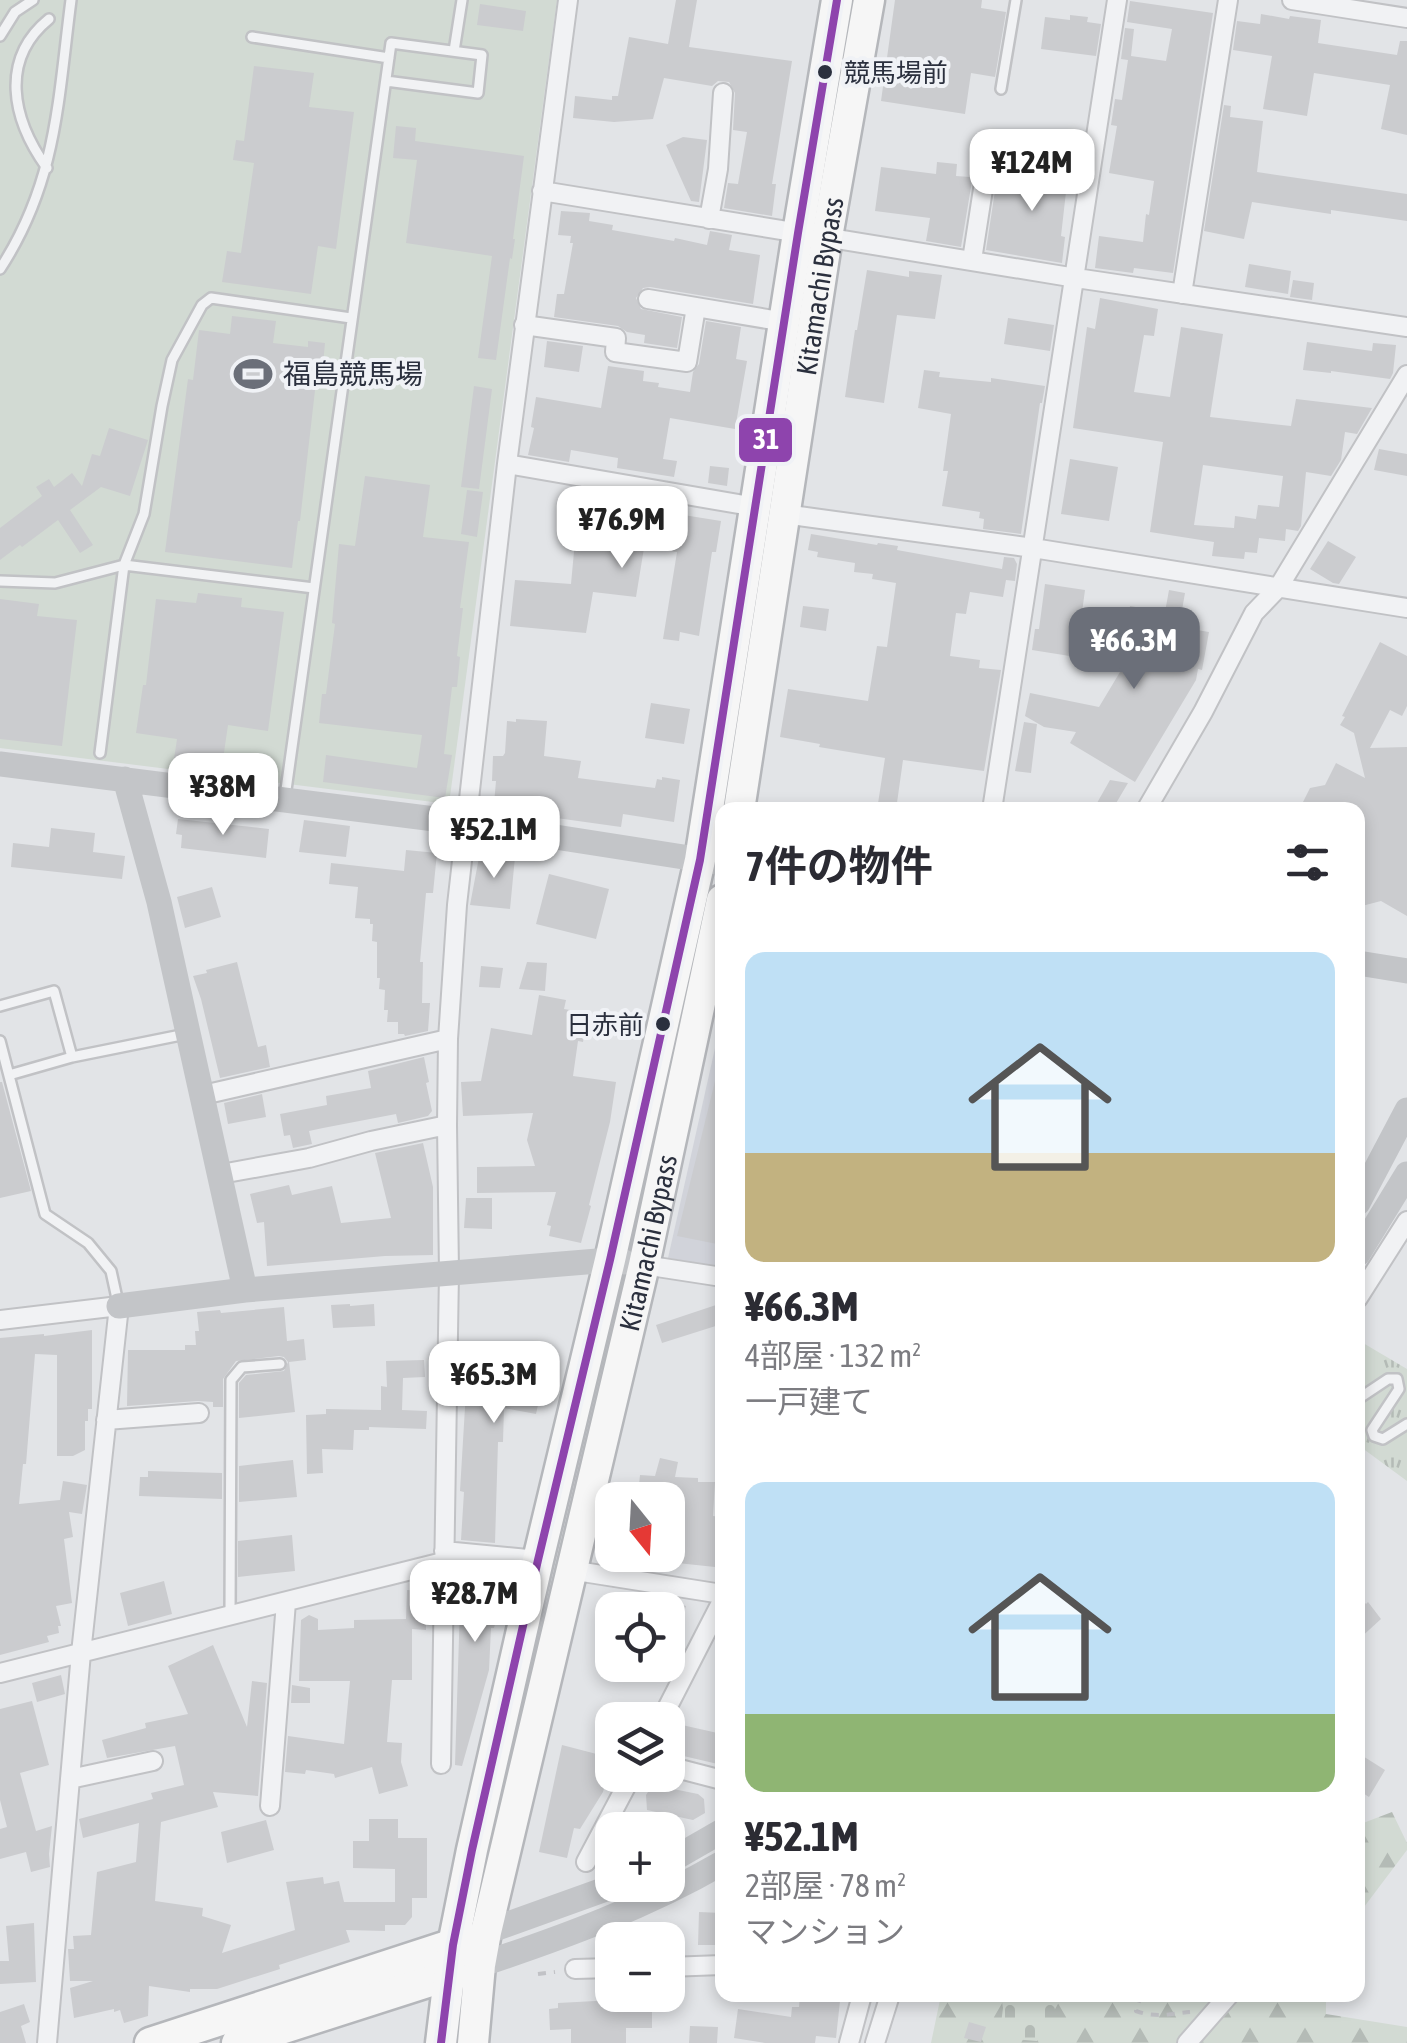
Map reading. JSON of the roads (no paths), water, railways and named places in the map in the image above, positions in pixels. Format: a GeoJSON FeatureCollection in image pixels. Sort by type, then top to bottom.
{"type":"FeatureCollection","features":[{"type":"Feature","properties":{"kind":"highway","name":"Kitamachi Bypass"},"geometry":{"type":"LineString","coordinates":[[721,802],[813,235],[837,0]]}},
{"type":"Feature","properties":{"kind":"highway","name":"Kitamachi Bypass"},"geometry":{"type":"LineString","coordinates":[[739,802],[770,511],[785,322],[813,235],[869,0]]}},
{"type":"Feature","properties":{"kind":"highway","name":"Kitamachi Bypass"},"geometry":{"type":"LineString","coordinates":[[442,2043],[452,1960],[538,1560],[711,861]]}},
{"type":"Feature","properties":{"kind":"highway","name":"Kitamachi Bypass"},"geometry":{"type":"LineString","coordinates":[[473,2043],[486,1932],[644,1265],[715,933]]}},
{"type":"Feature","properties":{"kind":"highway"},"geometry":{"type":"LineString","coordinates":[[238,2043],[452,1960],[486,1932]]}},
{"type":"Feature","properties":{"kind":"highway"},"geometry":{"type":"LineString","coordinates":[[150,2043],[452,1960],[480,1965]]}},
{"type":"Feature","properties":{"kind":"street"},"geometry":{"type":"LineString","coordinates":[[441,1764],[449,1272],[446,1124],[456,905],[506,464],[568,0]]}},
{"type":"Feature","properties":{"kind":"street"},"geometry":{"type":"LineString","coordinates":[[993,802],[1117,0]]}},
{"type":"Feature","properties":{"kind":"street"},"geometry":{"type":"LineString","coordinates":[[1182,294],[1228,0]]}},
{"type":"Feature","properties":{"kind":"street"},"geometry":{"type":"LineString","coordinates":[[1292,0],[1407,18]]}},
{"type":"Feature","properties":{"kind":"street"},"geometry":{"type":"LineString","coordinates":[[709,219],[718,170],[723,93]]}},
{"type":"Feature","properties":{"kind":"street"},"geometry":{"type":"LineString","coordinates":[[972,260],[988,157]]}},
{"type":"Feature","properties":{"kind":"street"},"geometry":{"type":"LineString","coordinates":[[542,192],[1076,278],[1407,326]]}},
{"type":"Feature","properties":{"kind":"street"},"geometry":{"type":"LineString","coordinates":[[648,299],[785,322]]}},
{"type":"Feature","properties":{"kind":"street"},"geometry":{"type":"LineString","coordinates":[[524,325],[616,338],[614,352],[687,362],[696,307]]}},
{"type":"Feature","properties":{"kind":"street"},"geometry":{"type":"LineString","coordinates":[[1151,802],[1254,614],[1278,588],[1407,375]]}},
{"type":"Feature","properties":{"kind":"street"},"geometry":{"type":"LineString","coordinates":[[506,464],[770,511],[1034,548],[1407,608]]}},
{"type":"Feature","properties":{"kind":"street"},"geometry":{"type":"LineString","coordinates":[[0,764],[466,823],[711,861]]}},
{"type":"Feature","properties":{"kind":"street"},"geometry":{"type":"LineString","coordinates":[[124,779],[159,902],[245,1290]]}},
{"type":"Feature","properties":{"kind":"street"},"geometry":{"type":"LineString","coordinates":[[1365,964],[1407,971]]}},
{"type":"Feature","properties":{"kind":"street"},"geometry":{"type":"LineString","coordinates":[[203,1094],[448,1040]]}},
{"type":"Feature","properties":{"kind":"street"},"geometry":{"type":"LineString","coordinates":[[1365,1185],[1407,1110]]}},
{"type":"Feature","properties":{"kind":"street"},"geometry":{"type":"LineString","coordinates":[[221,1174],[309,1158],[446,1124]]}},
{"type":"Feature","properties":{"kind":"street"},"geometry":{"type":"LineString","coordinates":[[1365,1243],[1407,1174]]}},
{"type":"Feature","properties":{"kind":"street"},"geometry":{"type":"LineString","coordinates":[[1365,1287],[1407,1221]]}},
{"type":"Feature","properties":{"kind":"street"},"geometry":{"type":"LineString","coordinates":[[0,1320],[245,1290],[610,1260],[715,1276]]}},
{"type":"Feature","properties":{"kind":"street"},"geometry":{"type":"LineString","coordinates":[[47,2043],[81,1654],[119,1306]]}},
{"type":"Feature","properties":{"kind":"street"},"geometry":{"type":"LineString","coordinates":[[106,1420],[199,1413]]}},
{"type":"Feature","properties":{"kind":"street"},"geometry":{"type":"LineString","coordinates":[[0,1674],[286,1602],[444,1556],[538,1560]]}},
{"type":"Feature","properties":{"kind":"street"},"geometry":{"type":"LineString","coordinates":[[570,1570],[715,1597]]}},
{"type":"Feature","properties":{"kind":"street"},"geometry":{"type":"LineString","coordinates":[[270,1806],[286,1602]]}},
{"type":"Feature","properties":{"kind":"street"},"geometry":{"type":"LineString","coordinates":[[670,1702],[715,1612]]}},
{"type":"Feature","properties":{"kind":"street"},"geometry":{"type":"LineString","coordinates":[[70,1779],[153,1761]]}},
{"type":"Feature","properties":{"kind":"street"},"geometry":{"type":"LineString","coordinates":[[685,1770],[715,1778]]}},
{"type":"Feature","properties":{"kind":"street"},"geometry":{"type":"LineString","coordinates":[[586,1862],[623,1792]]}},
{"type":"Feature","properties":{"kind":"street"},"geometry":{"type":"LineString","coordinates":[[685,1852],[715,1835]]}},
{"type":"Feature","properties":{"kind":"street"},"geometry":{"type":"LineString","coordinates":[[480,1965],[624,1912],[715,1867]]}},
{"type":"Feature","properties":{"kind":"street"},"geometry":{"type":"LineString","coordinates":[[486,1932],[595,1893]]}},
{"type":"Feature","properties":{"kind":"street"},"geometry":{"type":"LineString","coordinates":[[685,1966],[715,1965]]}},
{"type":"Feature","properties":{"kind":"street"},"geometry":{"type":"LineString","coordinates":[[575,1969],[595,1968]]}},
{"type":"Feature","properties":{"kind":"street"},"geometry":{"type":"LineString","coordinates":[[849,2043],[860,2002]]}},
{"type":"Feature","properties":{"kind":"street"},"geometry":{"type":"LineString","coordinates":[[875,2043],[888,2002]]}},
{"type":"Feature","properties":{"kind":"street"},"geometry":{"type":"LineString","coordinates":[[1187,2043],[1222,2002]]}},
{"type":"Feature","properties":{"kind":"lane"},"geometry":{"type":"LineString","coordinates":[[0,36],[15,12],[33,0]]}},
{"type":"Feature","properties":{"kind":"lane"},"geometry":{"type":"LineString","coordinates":[[0,269],[27,222],[47,168],[72,0]]}},
{"type":"Feature","properties":{"kind":"lane"},"geometry":{"type":"LineString","coordinates":[[454,52],[462,0]]}},
{"type":"Feature","properties":{"kind":"lane"},"geometry":{"type":"LineString","coordinates":[[1001,89],[1016,0]]}},
{"type":"Feature","properties":{"kind":"lane"},"geometry":{"type":"LineString","coordinates":[[47,168],[26,139],[8,87],[12,59],[36,26],[49,19]]}},
{"type":"Feature","properties":{"kind":"lane"},"geometry":{"type":"LineString","coordinates":[[252,38],[390,58]]}},
{"type":"Feature","properties":{"kind":"lane"},"geometry":{"type":"LineString","coordinates":[[284,800],[391,43],[482,55],[478,93],[386,81]]}},
{"type":"Feature","properties":{"kind":"lane"},"geometry":{"type":"LineString","coordinates":[[100,753],[124,564],[144,514],[172,360],[202,305],[210,298],[351,318]]}},
{"type":"Feature","properties":{"kind":"lane"},"geometry":{"type":"LineString","coordinates":[[0,580],[55,583],[124,564],[314,588]]}},
{"type":"Feature","properties":{"kind":"lane"},"geometry":{"type":"LineString","coordinates":[[0,1006],[54,991],[72,1057]]}},
{"type":"Feature","properties":{"kind":"lane"},"geometry":{"type":"LineString","coordinates":[[9,1075],[72,1057],[189,1033]]}},
{"type":"Feature","properties":{"kind":"lane"},"geometry":{"type":"LineString","coordinates":[[0,1040],[44,1214],[88,1244],[111,1271],[119,1306]]}},
{"type":"Feature","properties":{"kind":"lane"},"geometry":{"type":"LineString","coordinates":[[230,1616],[231,1380],[242,1368],[280,1364]]}},
{"type":"Feature","properties":{"kind":"lane"},"geometry":{"type":"LineString","coordinates":[[1365,1394],[1388,1379],[1397,1379],[1400,1389],[1372,1430],[1374,1436],[1383,1439],[1407,1424]]}},
{"type":"Feature","properties":{"kind":"place","name":"競馬場前"},"geometry":{"type":"Point","coordinates":[825,72]}},
{"type":"Feature","properties":{"kind":"place","name":"福島競馬場"},"geometry":{"type":"Point","coordinates":[253,374]}},
{"type":"Feature","properties":{"kind":"place","name":"日赤前"},"geometry":{"type":"Point","coordinates":[663,1024]}}]}
